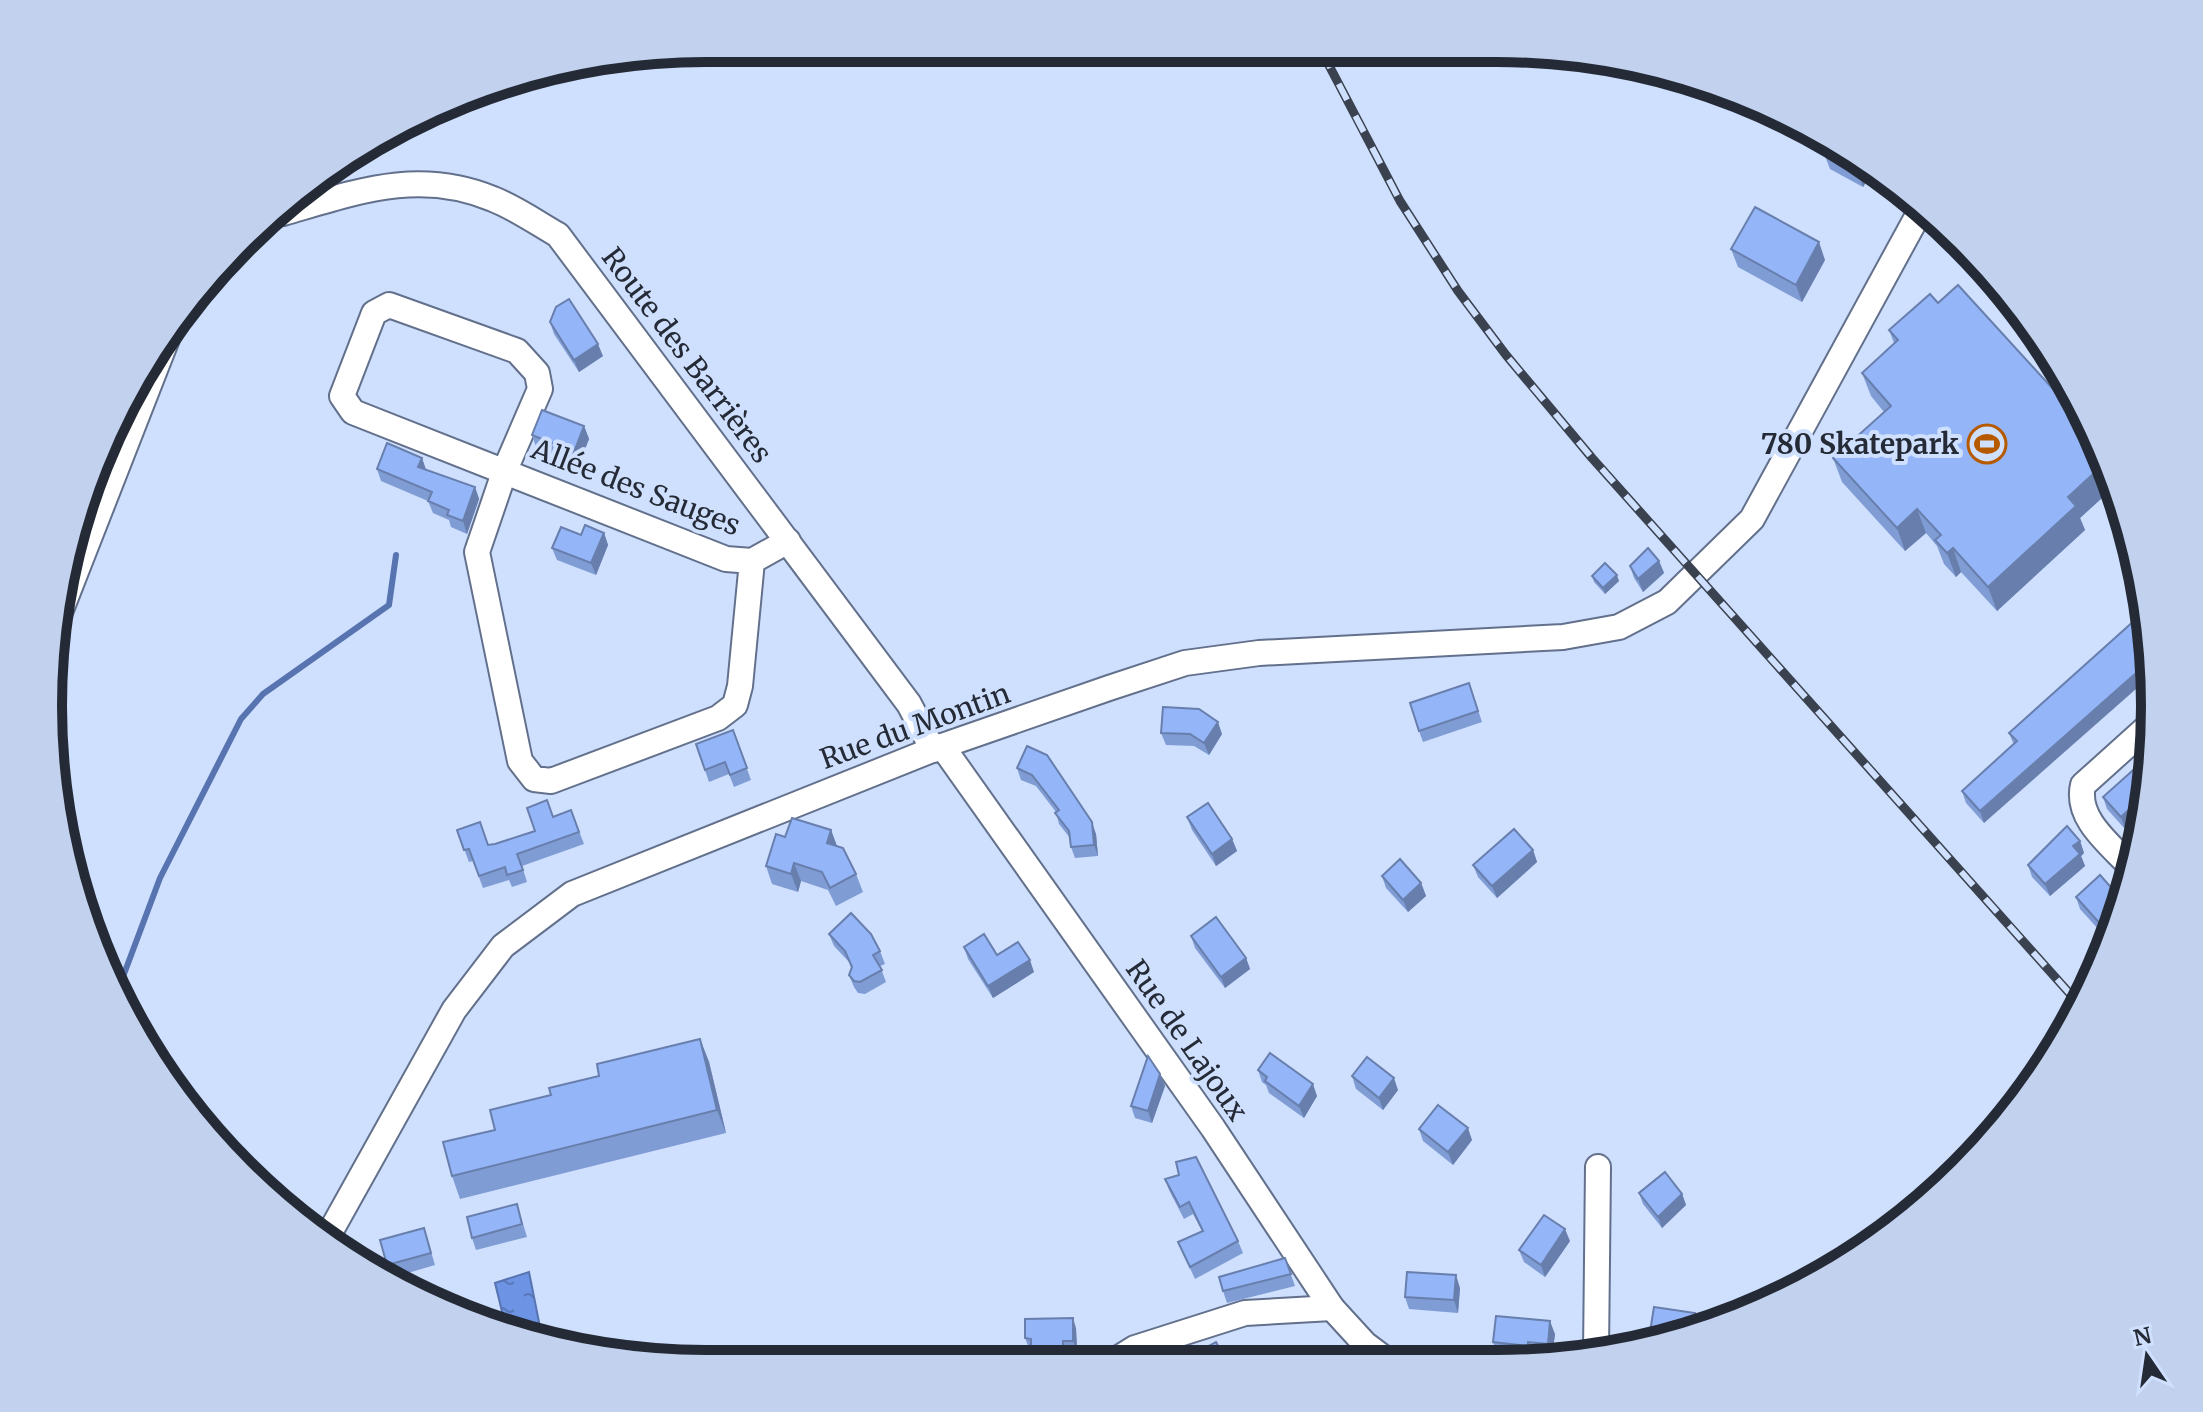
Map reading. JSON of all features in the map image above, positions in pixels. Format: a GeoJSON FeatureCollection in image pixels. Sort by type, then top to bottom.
{"type":"FeatureCollection","features":[{"type":"Feature","properties":{"kind":"street","name":"Route des Barrières"},"geometry":{"type":"LineString","coordinates":[[296,210],[383,187],[425,181],[494,199],[558,235],[909,704],[938,748]]}},
{"type":"Feature","properties":{"kind":"street","name":"Rue du Montin"},"geometry":{"type":"LineString","coordinates":[[332,1229],[454,1010],[503,946],[572,894],[680,848],[938,748],[1185,663],[1259,653],[1563,637],[1619,627],[1667,602],[1752,519],[1917,218]]}},
{"type":"Feature","properties":{"kind":"street","name":"Allée des Sauges"},"geometry":{"type":"LineString","coordinates":[[505,470],[540,389],[537,373],[517,351],[502,345],[389,305],[374,313],[342,396],[353,412],[726,559],[752,561],[788,541]]}},
{"type":"Feature","properties":{"kind":"street"},"geometry":{"type":"LineString","coordinates":[[76,571],[152,378]]}},
{"type":"Feature","properties":{"kind":"street"},"geometry":{"type":"LineString","coordinates":[[505,470],[477,552],[478,569],[520,761],[534,779],[551,781],[718,718],[735,705],[740,686],[752,561]]}},
{"type":"Feature","properties":{"kind":"street"},"geometry":{"type":"LineString","coordinates":[[2123,858],[2083,813],[2080,798],[2083,785],[2140,733]]}},
{"type":"Feature","properties":{"kind":"street","name":"Rue de Lajoux"},"geometry":{"type":"LineString","coordinates":[[938,748],[1195,1103],[1332,1308],[1373,1350]]}},
{"type":"Feature","properties":{"kind":"street"},"geometry":{"type":"LineString","coordinates":[[1596,1342],[1598,1167]]}},
{"type":"Feature","properties":{"kind":"street"},"geometry":{"type":"LineString","coordinates":[[1132,1350],[1245,1313],[1332,1308]]}},
{"type":"Feature","properties":{"kind":"water"},"geometry":{"type":"Polygon","coordinates":[[[529,1272],[540,1327],[503,1317],[495,1283],[529,1272]]]}},
{"type":"Feature","properties":{"kind":"building"},"geometry":{"type":"Polygon","coordinates":[[[1827,153],[1859,174],[1859,175],[1825,156],[1827,153]]]}},
{"type":"Feature","properties":{"kind":"building"},"geometry":{"type":"Polygon","coordinates":[[[1755,207],[1819,242],[1796,285],[1731,249],[1755,207]]]}},
{"type":"Feature","properties":{"kind":"building","name":"780 Skatepark"},"geometry":{"type":"Polygon","coordinates":[[[1958,285],[2065,402],[2096,471],[2068,497],[2076,506],[1988,587],[1953,548],[1947,553],[1935,540],[1941,535],[1917,509],[1897,528],[1833,458],[1891,406],[1862,373],[1898,340],[1889,330],[1930,294],[1938,303],[1958,285]]]}},
{"type":"Feature","properties":{"kind":"building"},"geometry":{"type":"Polygon","coordinates":[[[569,299],[598,344],[574,360],[550,322],[556,307],[569,299]]]}},
{"type":"Feature","properties":{"kind":"building"},"geometry":{"type":"Polygon","coordinates":[[[542,410],[584,426],[574,452],[532,435],[542,410]]]}},
{"type":"Feature","properties":{"kind":"building"},"geometry":{"type":"Polygon","coordinates":[[[387,443],[422,458],[418,467],[475,487],[463,521],[447,515],[449,510],[428,501],[432,492],[377,469],[387,443]]]}},
{"type":"Feature","properties":{"kind":"building"},"geometry":{"type":"Polygon","coordinates":[[[585,525],[604,533],[591,563],[552,548],[561,527],[581,535],[585,525]]]}},
{"type":"Feature","properties":{"kind":"building"},"geometry":{"type":"Polygon","coordinates":[[[1648,548],[1659,561],[1638,579],[1630,566],[1648,548]]]}},
{"type":"Feature","properties":{"kind":"building"},"geometry":{"type":"Polygon","coordinates":[[[1605,563],[1617,575],[1603,588],[1592,576],[1605,563]]]}},
{"type":"Feature","properties":{"kind":"building"},"geometry":{"type":"Polygon","coordinates":[[[2135,620],[2140,669],[1980,811],[1962,791],[2017,741],[2009,733],[2135,620]]]}},
{"type":"Feature","properties":{"kind":"building"},"geometry":{"type":"Polygon","coordinates":[[[1469,683],[1478,711],[1419,731],[1410,703],[1469,683]]]}},
{"type":"Feature","properties":{"kind":"building"},"geometry":{"type":"Polygon","coordinates":[[[1163,707],[1199,709],[1218,722],[1204,743],[1190,734],[1161,733],[1163,707]]]}},
{"type":"Feature","properties":{"kind":"building"},"geometry":{"type":"Polygon","coordinates":[[[733,730],[747,768],[730,775],[725,762],[705,770],[696,744],[733,730]]]}},
{"type":"Feature","properties":{"kind":"building"},"geometry":{"type":"Polygon","coordinates":[[[1027,746],[1047,755],[1092,822],[1094,845],[1071,847],[1069,831],[1055,813],[1059,810],[1032,775],[1017,768],[1027,746]]]}},
{"type":"Feature","properties":{"kind":"building"},"geometry":{"type":"Polygon","coordinates":[[[2138,766],[2133,806],[2121,817],[2103,797],[2138,766]]]}},
{"type":"Feature","properties":{"kind":"building"},"geometry":{"type":"Polygon","coordinates":[[[547,800],[553,817],[571,810],[579,832],[517,854],[523,870],[507,875],[505,867],[479,876],[469,849],[464,850],[457,830],[480,822],[488,845],[535,831],[527,808],[547,800]]]}},
{"type":"Feature","properties":{"kind":"building"},"geometry":{"type":"Polygon","coordinates":[[[1208,803],[1232,839],[1212,854],[1187,817],[1208,803]]]}},
{"type":"Feature","properties":{"kind":"building"},"geometry":{"type":"Polygon","coordinates":[[[792,818],[831,830],[827,843],[843,848],[856,874],[830,888],[822,872],[794,863],[791,874],[766,866],[776,834],[785,837],[792,818]]]}},
{"type":"Feature","properties":{"kind":"building"},"geometry":{"type":"Polygon","coordinates":[[[2067,826],[2080,841],[2073,846],[2080,854],[2045,884],[2028,865],[2067,826]]]}},
{"type":"Feature","properties":{"kind":"building"},"geometry":{"type":"Polygon","coordinates":[[[1514,829],[1533,850],[1492,886],[1473,865],[1514,829]]]}},
{"type":"Feature","properties":{"kind":"building"},"geometry":{"type":"Polygon","coordinates":[[[1400,859],[1421,883],[1403,900],[1382,876],[1400,859]]]}},
{"type":"Feature","properties":{"kind":"building"},"geometry":{"type":"Polygon","coordinates":[[[2100,875],[2114,890],[2102,926],[2076,897],[2100,875]]]}},
{"type":"Feature","properties":{"kind":"building"},"geometry":{"type":"Polygon","coordinates":[[[851,913],[871,934],[880,951],[873,955],[882,970],[860,982],[849,975],[852,967],[845,951],[829,934],[851,913]]]}},
{"type":"Feature","properties":{"kind":"building"},"geometry":{"type":"Polygon","coordinates":[[[1216,917],[1246,958],[1221,977],[1191,936],[1216,917]]]}},
{"type":"Feature","properties":{"kind":"building"},"geometry":{"type":"Polygon","coordinates":[[[984,934],[997,955],[1018,942],[1030,960],[988,986],[964,947],[984,934]]]}},
{"type":"Feature","properties":{"kind":"building"},"geometry":{"type":"Polygon","coordinates":[[[700,1039],[717,1110],[452,1176],[443,1142],[495,1130],[490,1110],[551,1095],[549,1088],[599,1076],[597,1064],[700,1039]]]}},
{"type":"Feature","properties":{"kind":"building"},"geometry":{"type":"Polygon","coordinates":[[[1270,1053],[1313,1084],[1299,1106],[1265,1081],[1267,1077],[1258,1070],[1270,1053]]]}},
{"type":"Feature","properties":{"kind":"building"},"geometry":{"type":"Polygon","coordinates":[[[1148,1056],[1160,1074],[1148,1111],[1131,1106],[1148,1056]]]}},
{"type":"Feature","properties":{"kind":"building"},"geometry":{"type":"Polygon","coordinates":[[[1367,1057],[1394,1078],[1379,1098],[1352,1076],[1367,1057]]]}},
{"type":"Feature","properties":{"kind":"building"},"geometry":{"type":"Polygon","coordinates":[[[1438,1105],[1468,1128],[1448,1152],[1419,1129],[1438,1105]]]}},
{"type":"Feature","properties":{"kind":"building"},"geometry":{"type":"Polygon","coordinates":[[[1196,1157],[1238,1241],[1190,1267],[1178,1242],[1203,1231],[1189,1202],[1180,1207],[1165,1179],[1179,1175],[1176,1162],[1196,1157]]]}},
{"type":"Feature","properties":{"kind":"building"},"geometry":{"type":"Polygon","coordinates":[[[1665,1172],[1682,1194],[1658,1217],[1639,1193],[1665,1172]]]}},
{"type":"Feature","properties":{"kind":"building"},"geometry":{"type":"Polygon","coordinates":[[[517,1204],[522,1224],[472,1238],[467,1217],[517,1204]]]}},
{"type":"Feature","properties":{"kind":"building"},"geometry":{"type":"Polygon","coordinates":[[[1544,1215],[1565,1229],[1541,1265],[1519,1250],[1544,1215]]]}},
{"type":"Feature","properties":{"kind":"building"},"geometry":{"type":"Polygon","coordinates":[[[424,1228],[431,1253],[387,1265],[380,1240],[424,1228]]]}},
{"type":"Feature","properties":{"kind":"building"},"geometry":{"type":"Polygon","coordinates":[[[1285,1258],[1291,1274],[1223,1291],[1219,1277],[1285,1258]]]}},
{"type":"Feature","properties":{"kind":"building"},"geometry":{"type":"Polygon","coordinates":[[[1407,1272],[1456,1275],[1454,1300],[1405,1297],[1407,1272]]]}},
{"type":"Feature","properties":{"kind":"building"},"geometry":{"type":"Polygon","coordinates":[[[1654,1307],[1695,1313],[1694,1319],[1650,1331],[1654,1307]]]}},
{"type":"Feature","properties":{"kind":"building"},"geometry":{"type":"Polygon","coordinates":[[[1496,1316],[1550,1321],[1548,1344],[1528,1342],[1528,1346],[1493,1342],[1496,1316]]]}},
{"type":"Feature","properties":{"kind":"building"},"geometry":{"type":"Polygon","coordinates":[[[1073,1318],[1073,1341],[1063,1341],[1063,1350],[1031,1350],[1031,1339],[1025,1338],[1025,1319],[1073,1318]]]}},
{"type":"Feature","properties":{"kind":"building"},"geometry":{"type":"Polygon","coordinates":[[[1216,1342],[1220,1350],[1201,1350],[1216,1342]]]}},
{"type":"Feature","properties":{"kind":"waterway"},"geometry":{"type":"LineString","coordinates":[[122,978],[160,878],[241,719],[263,694],[389,605],[396,555]]}},
{"type":"Feature","properties":{"kind":"railway"},"geometry":{"type":"LineString","coordinates":[[1327,62],[1400,201],[1458,291],[1506,355],[1592,458],[2072,996]]}},
{"type":"Feature","properties":{"kind":"place","name":"780 Skatepark"},"geometry":{"type":"Point","coordinates":[1987,444]}}]}
